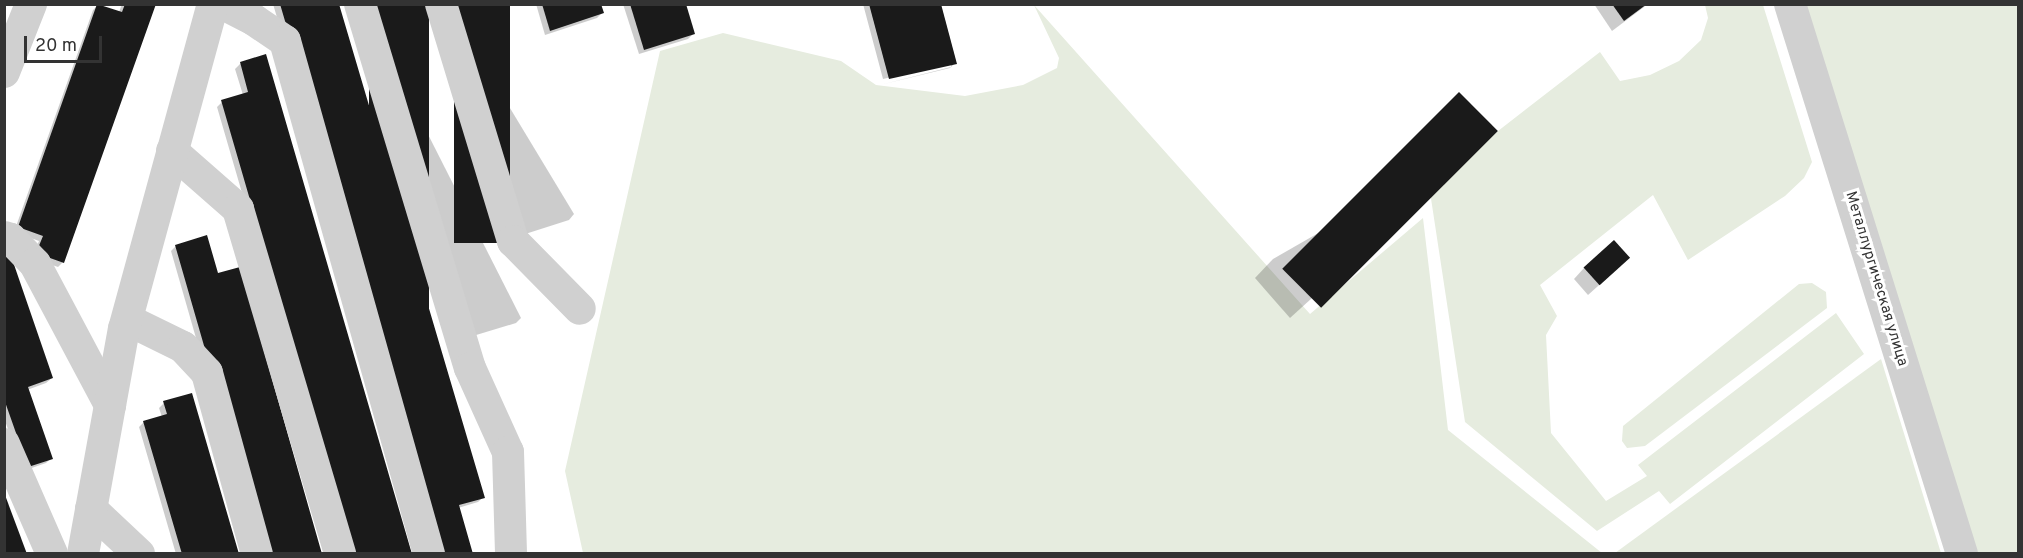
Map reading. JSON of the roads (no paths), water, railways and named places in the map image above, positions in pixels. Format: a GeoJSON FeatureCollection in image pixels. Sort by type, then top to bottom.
{"type":"FeatureCollection","features":[{"type":"Feature","properties":{"kind":"street"},"geometry":{"type":"LineString","coordinates":[[4,72],[30,4]]}},
{"type":"Feature","properties":{"kind":"street"},"geometry":{"type":"LineString","coordinates":[[82,554],[128,320],[213,4]]}},
{"type":"Feature","properties":{"kind":"street"},"geometry":{"type":"LineString","coordinates":[[223,4],[254,20],[285,41],[429,554]]}},
{"type":"Feature","properties":{"kind":"street"},"geometry":{"type":"LineString","coordinates":[[360,4],[470,368],[508,452],[511,554]]}},
{"type":"Feature","properties":{"kind":"street"},"geometry":{"type":"LineString","coordinates":[[441,4],[513,241],[580,309]]}},
{"type":"Feature","properties":{"kind":"street","name":"Металлургическая улица"},"geometry":{"type":"LineString","coordinates":[[1790,4],[1962,554]]}},
{"type":"Feature","properties":{"kind":"street"},"geometry":{"type":"LineString","coordinates":[[172,151],[238,209],[340,554]]}},
{"type":"Feature","properties":{"kind":"street"},"geometry":{"type":"LineString","coordinates":[[4,237],[10,239],[35,264],[110,405]]}},
{"type":"Feature","properties":{"kind":"street"},"geometry":{"type":"LineString","coordinates":[[128,320],[183,348],[207,373],[257,554]]}},
{"type":"Feature","properties":{"kind":"street"},"geometry":{"type":"LineString","coordinates":[[4,444],[52,554]]}},
{"type":"Feature","properties":{"kind":"street"},"geometry":{"type":"LineString","coordinates":[[91,509],[139,554]]}}]}
